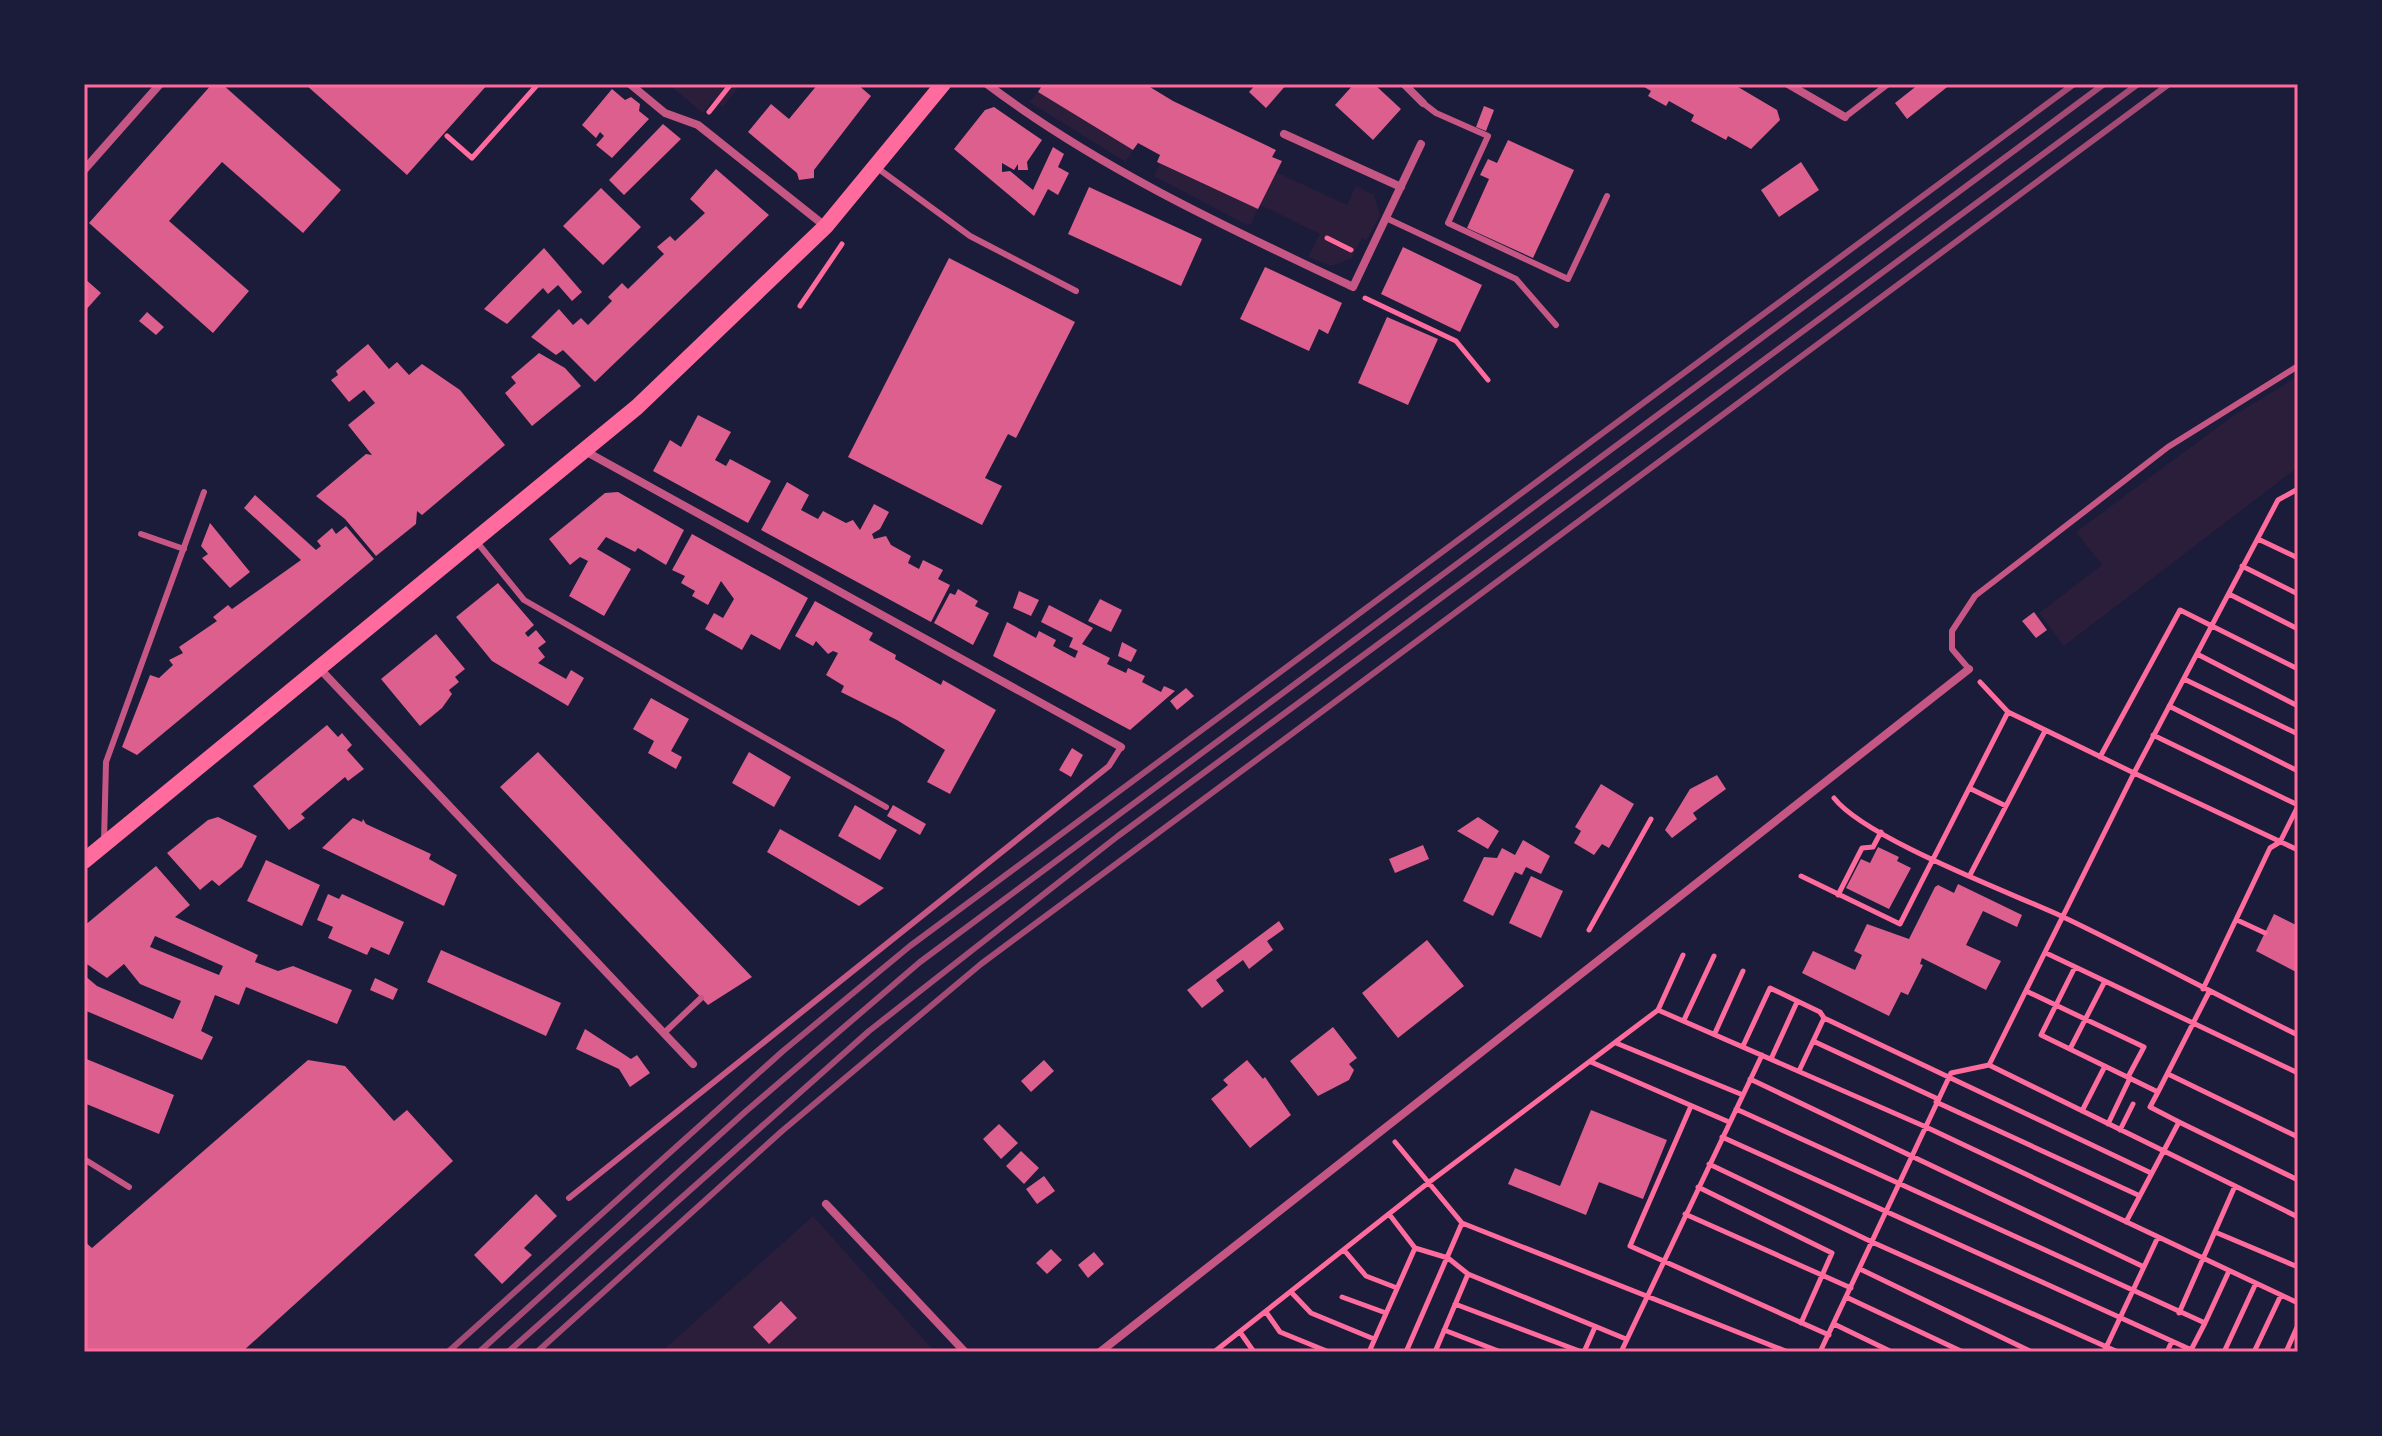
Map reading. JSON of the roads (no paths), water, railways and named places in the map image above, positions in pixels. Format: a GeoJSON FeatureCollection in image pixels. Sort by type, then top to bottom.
{"type":"FeatureCollection","features":[{"type":"Feature","properties":{"kind":"main road"},"geometry":{"type":"LineString","coordinates":[[84,861],[637,407],[826,226],[943,84]]}},
{"type":"Feature","properties":{"kind":"street"},"geometry":{"type":"LineString","coordinates":[[84,170],[160,84]]}},
{"type":"Feature","properties":{"kind":"street"},"geometry":{"type":"LineString","coordinates":[[630,84],[665,113],[698,125],[826,226]]}},
{"type":"Feature","properties":{"kind":"street"},"geometry":{"type":"LineString","coordinates":[[987,84],[1087,151],[1237,232],[1353,287],[1421,144]]}},
{"type":"Feature","properties":{"kind":"street"},"geometry":{"type":"LineString","coordinates":[[1404,84],[1423,103]]}},
{"type":"Feature","properties":{"kind":"street"},"geometry":{"type":"LineString","coordinates":[[1788,84],[1845,117]]}},
{"type":"Feature","properties":{"kind":"street"},"geometry":{"type":"LineString","coordinates":[[1284,134],[1401,187]]}},
{"type":"Feature","properties":{"kind":"street"},"geometry":{"type":"LineString","coordinates":[[585,451],[1121,747]]}},
{"type":"Feature","properties":{"kind":"street"},"geometry":{"type":"LineString","coordinates":[[320,669],[693,1064]]}},
{"type":"Feature","properties":{"kind":"street"},"geometry":{"type":"LineString","coordinates":[[1100,1352],[1969,669]]}},
{"type":"Feature","properties":{"kind":"street"},"geometry":{"type":"LineString","coordinates":[[826,1204],[965,1352]]}},
{"type":"Feature","properties":{"kind":"lane"},"geometry":{"type":"LineString","coordinates":[[1845,117],[1888,84]]}},
{"type":"Feature","properties":{"kind":"lane"},"geometry":{"type":"LineString","coordinates":[[1423,103],[1436,113],[1488,136],[1448,223],[1568,279],[1607,196]]}},
{"type":"Feature","properties":{"kind":"lane"},"geometry":{"type":"LineString","coordinates":[[876,167],[970,236],[1076,291]]}},
{"type":"Feature","properties":{"kind":"lane"},"geometry":{"type":"LineString","coordinates":[[1386,218],[1516,279],[1556,325]]}},
{"type":"Feature","properties":{"kind":"lane"},"geometry":{"type":"LineString","coordinates":[[1969,669],[1952,649],[1952,631],[1961,612],[1975,596],[2168,447],[2298,366]]}},
{"type":"Feature","properties":{"kind":"lane"},"geometry":{"type":"LineString","coordinates":[[104,845],[106,762],[204,492]]}},
{"type":"Feature","properties":{"kind":"lane"},"geometry":{"type":"LineString","coordinates":[[141,534],[184,549]]}},
{"type":"Feature","properties":{"kind":"lane"},"geometry":{"type":"LineString","coordinates":[[476,541],[524,600],[886,807]]}},
{"type":"Feature","properties":{"kind":"lane"},"geometry":{"type":"LineString","coordinates":[[569,1198],[1109,766],[1121,747]]}},
{"type":"Feature","properties":{"kind":"lane"},"geometry":{"type":"LineString","coordinates":[[664,1033],[701,998]]}},
{"type":"Feature","properties":{"kind":"lane"},"geometry":{"type":"LineString","coordinates":[[84,1159],[129,1187]]}},
{"type":"Feature","properties":{"kind":"railway"},"geometry":{"type":"LineString","coordinates":[[448,1352],[783,1051],[910,946],[2074,84]]}},
{"type":"Feature","properties":{"kind":"railway"},"geometry":{"type":"LineString","coordinates":[[479,1352],[745,1112],[920,962],[2104,84]]}},
{"type":"Feature","properties":{"kind":"railway"},"geometry":{"type":"LineString","coordinates":[[508,1352],[869,1031],[1118,836],[2138,84]]}},
{"type":"Feature","properties":{"kind":"railway"},"geometry":{"type":"LineString","coordinates":[[537,1352],[782,1131],[981,964],[2169,84]]}}]}
